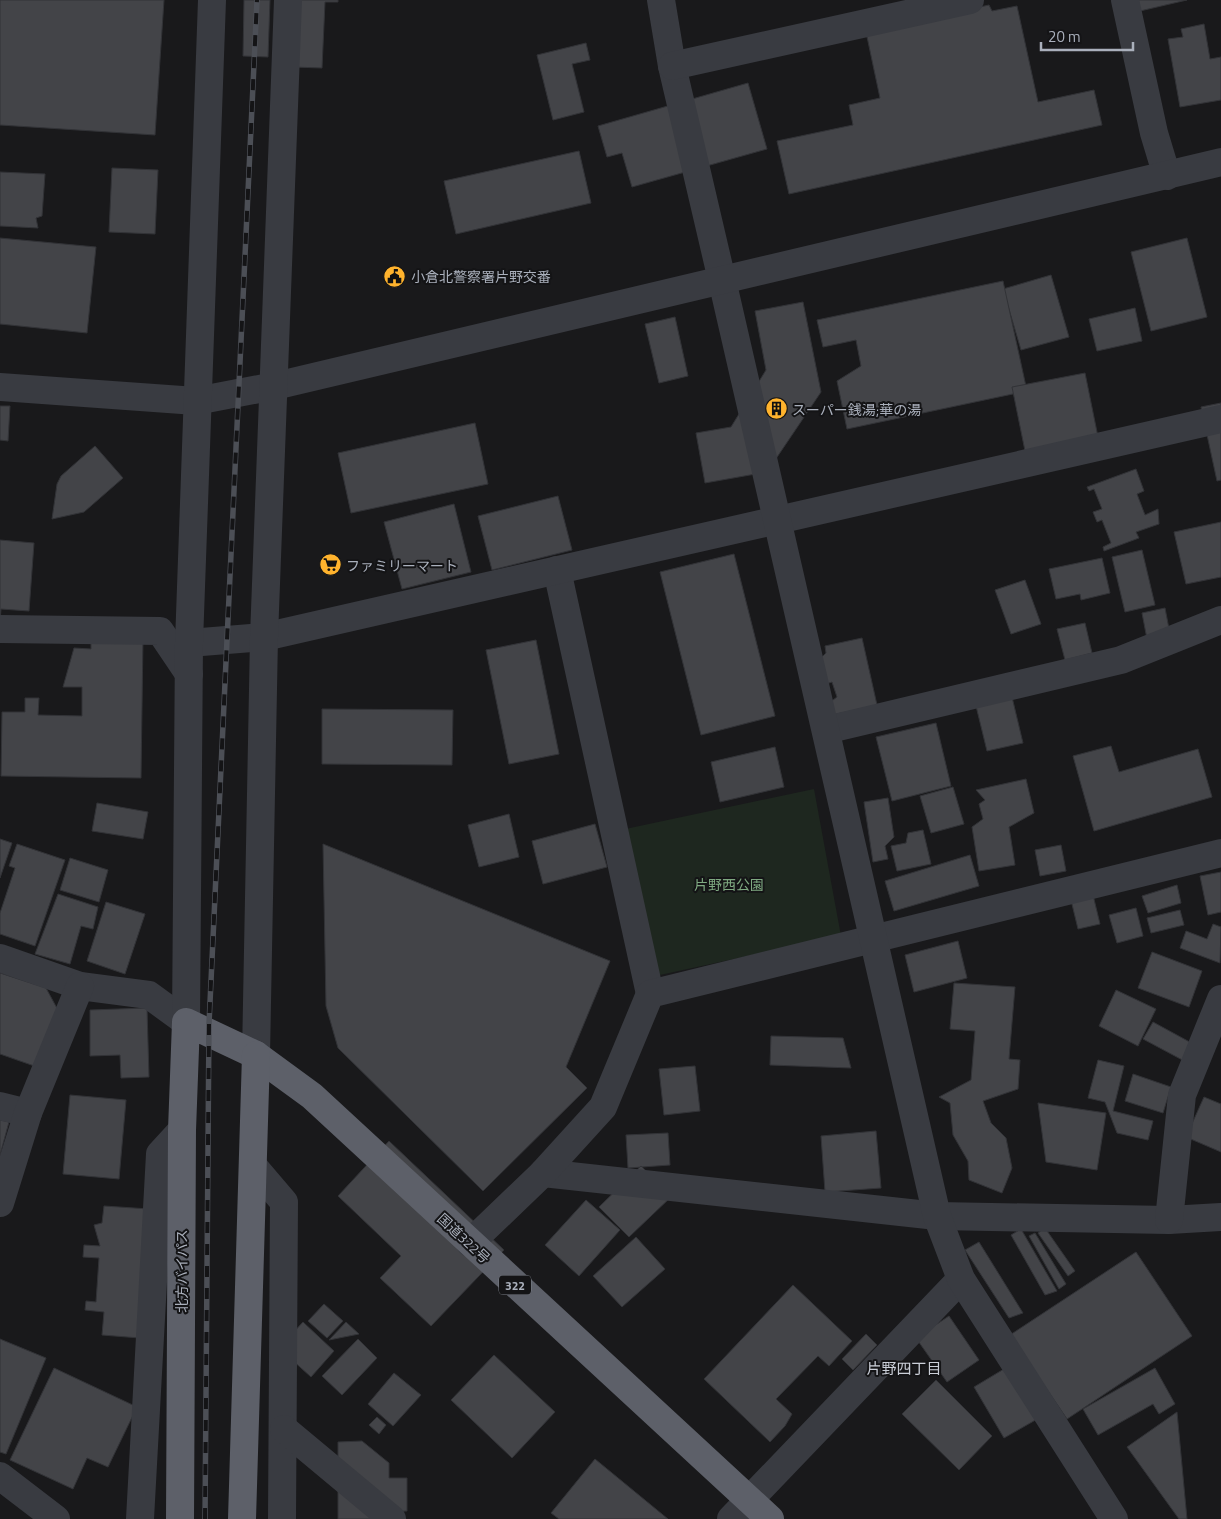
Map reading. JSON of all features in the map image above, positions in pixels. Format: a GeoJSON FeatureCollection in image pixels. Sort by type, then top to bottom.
{"type":"FeatureCollection","features":[{"type":"Feature","properties":{"kind":"highway","name":"国道322号"},"geometry":{"type":"LineString","coordinates":[[186,1022],[256,1055],[312,1096],[770,1519]]}},
{"type":"Feature","properties":{"kind":"highway","name":"北方バイパス"},"geometry":{"type":"LineString","coordinates":[[180,1519],[182,1130],[186,1022]]}},
{"type":"Feature","properties":{"kind":"highway"},"geometry":{"type":"LineString","coordinates":[[242,1519],[255,1168],[256,1055]]}},
{"type":"Feature","properties":{"kind":"street"},"geometry":{"type":"LineString","coordinates":[[186,1022],[189,643],[196,401],[212,0]]}},
{"type":"Feature","properties":{"kind":"street"},"geometry":{"type":"LineString","coordinates":[[256,1055],[264,637],[275,386],[288,0]]}},
{"type":"Feature","properties":{"kind":"street"},"geometry":{"type":"LineString","coordinates":[[661,0],[672,66],[777,519],[820,716],[826,730],[830,757],[874,937],[937,1216],[961,1279],[1114,1519]]}},
{"type":"Feature","properties":{"kind":"street"},"geometry":{"type":"LineString","coordinates":[[672,66],[970,0]]}},
{"type":"Feature","properties":{"kind":"street"},"geometry":{"type":"LineString","coordinates":[[1126,0],[1154,133],[1167,176]]}},
{"type":"Feature","properties":{"kind":"street"},"geometry":{"type":"LineString","coordinates":[[0,387],[196,401],[275,386],[1221,162]]}},
{"type":"Feature","properties":{"kind":"street"},"geometry":{"type":"LineString","coordinates":[[189,643],[264,637],[1221,419]]}},
{"type":"Feature","properties":{"kind":"street"},"geometry":{"type":"LineString","coordinates":[[470,1243],[543,1173],[603,1107],[650,994],[556,570]]}},
{"type":"Feature","properties":{"kind":"street"},"geometry":{"type":"LineString","coordinates":[[826,730],[1121,660],[1221,620]]}},
{"type":"Feature","properties":{"kind":"street"},"geometry":{"type":"LineString","coordinates":[[0,629],[160,631],[189,674]]}},
{"type":"Feature","properties":{"kind":"street"},"geometry":{"type":"LineString","coordinates":[[650,994],[874,937],[1221,853]]}},
{"type":"Feature","properties":{"kind":"street"},"geometry":{"type":"LineString","coordinates":[[0,958],[80,986],[149,995],[186,1022]]}},
{"type":"Feature","properties":{"kind":"street"},"geometry":{"type":"LineString","coordinates":[[0,1203],[28,1113],[80,986]]}},
{"type":"Feature","properties":{"kind":"street"},"geometry":{"type":"LineString","coordinates":[[1169,1220],[1182,1095],[1221,999]]}},
{"type":"Feature","properties":{"kind":"street"},"geometry":{"type":"LineString","coordinates":[[0,1106],[28,1113]]}},
{"type":"Feature","properties":{"kind":"street"},"geometry":{"type":"LineString","coordinates":[[140,1519],[160,1154],[182,1130]]}},
{"type":"Feature","properties":{"kind":"street"},"geometry":{"type":"LineString","coordinates":[[255,1168],[284,1202],[282,1519]]}},
{"type":"Feature","properties":{"kind":"street"},"geometry":{"type":"LineString","coordinates":[[543,1173],[937,1216],[1169,1220],[1221,1217]]}},
{"type":"Feature","properties":{"kind":"street"},"geometry":{"type":"LineString","coordinates":[[732,1519],[961,1279]]}},
{"type":"Feature","properties":{"kind":"street"},"geometry":{"type":"LineString","coordinates":[[284,1429],[392,1519]]}},
{"type":"Feature","properties":{"kind":"street"},"geometry":{"type":"LineString","coordinates":[[0,1476],[56,1519]]}},
{"type":"Feature","properties":{"kind":"green space","name":"片野西公園"},"geometry":{"type":"Polygon","coordinates":[[[814,789],[841,936],[646,978],[616,831],[814,789]]]}},
{"type":"Feature","properties":{"kind":"building"},"geometry":{"type":"Polygon","coordinates":[[[0,0],[164,0],[155,135],[0,125],[0,0]]]}},
{"type":"Feature","properties":{"kind":"building"},"geometry":{"type":"Polygon","coordinates":[[[244,0],[270,0],[268,57],[243,56],[244,0]]]}},
{"type":"Feature","properties":{"kind":"building"},"geometry":{"type":"Polygon","coordinates":[[[296,0],[338,0],[338,2],[325,2],[322,68],[293,67],[296,0]]]}},
{"type":"Feature","properties":{"kind":"building"},"geometry":{"type":"Polygon","coordinates":[[[1138,0],[1187,0],[1140,11],[1138,0]]]}},
{"type":"Feature","properties":{"kind":"building"},"geometry":{"type":"Polygon","coordinates":[[[989,5],[992,11],[1017,6],[1038,102],[1094,90],[1102,125],[789,194],[777,141],[853,125],[849,105],[880,98],[866,32],[989,5]]]}},
{"type":"Feature","properties":{"kind":"building"},"geometry":{"type":"Polygon","coordinates":[[[1204,24],[1210,59],[1221,57],[1221,100],[1180,107],[1168,39],[1183,37],[1181,29],[1204,24]]]}},
{"type":"Feature","properties":{"kind":"building"},"geometry":{"type":"Polygon","coordinates":[[[586,43],[590,60],[572,64],[584,112],[553,120],[537,55],[586,43]]]}},
{"type":"Feature","properties":{"kind":"building"},"geometry":{"type":"Polygon","coordinates":[[[748,83],[767,149],[632,187],[622,153],[607,157],[598,126],[748,83]]]}},
{"type":"Feature","properties":{"kind":"building"},"geometry":{"type":"Polygon","coordinates":[[[579,151],[591,203],[456,234],[444,181],[579,151]]]}},
{"type":"Feature","properties":{"kind":"building"},"geometry":{"type":"Polygon","coordinates":[[[112,168],[158,170],[155,234],[109,232],[112,168]]]}},
{"type":"Feature","properties":{"kind":"building"},"geometry":{"type":"Polygon","coordinates":[[[0,172],[45,174],[42,216],[36,218],[38,228],[0,226],[0,172]]]}},
{"type":"Feature","properties":{"kind":"building"},"geometry":{"type":"Polygon","coordinates":[[[0,238],[96,247],[87,333],[0,324],[0,238]]]}},
{"type":"Feature","properties":{"kind":"building"},"geometry":{"type":"Polygon","coordinates":[[[1187,238],[1207,317],[1151,331],[1131,252],[1187,238]]]}},
{"type":"Feature","properties":{"kind":"building"},"geometry":{"type":"Polygon","coordinates":[[[1051,275],[1069,337],[1021,350],[1003,289],[1051,275]]]}},
{"type":"Feature","properties":{"kind":"building"},"geometry":{"type":"Polygon","coordinates":[[[1003,281],[1027,391],[847,429],[837,381],[861,366],[856,340],[823,347],[817,320],[1003,281]]]}},
{"type":"Feature","properties":{"kind":"building","name":"スーパー銭湯;華の湯"},"geometry":{"type":"Polygon","coordinates":[[[803,302],[821,392],[767,472],[705,483],[696,433],[731,427],[766,370],[755,311],[803,302]]]}},
{"type":"Feature","properties":{"kind":"building"},"geometry":{"type":"Polygon","coordinates":[[[1135,308],[1142,341],[1097,351],[1089,319],[1135,308]]]}},
{"type":"Feature","properties":{"kind":"building"},"geometry":{"type":"Polygon","coordinates":[[[675,317],[688,376],[659,383],[645,324],[675,317]]]}},
{"type":"Feature","properties":{"kind":"building"},"geometry":{"type":"Polygon","coordinates":[[[1085,373],[1098,437],[1025,451],[1012,387],[1085,373]]]}},
{"type":"Feature","properties":{"kind":"building"},"geometry":{"type":"Polygon","coordinates":[[[1221,403],[1221,480],[1217,481],[1201,407],[1221,403]]]}},
{"type":"Feature","properties":{"kind":"building"},"geometry":{"type":"Polygon","coordinates":[[[0,406],[10,406],[8,441],[0,440],[0,406]]]}},
{"type":"Feature","properties":{"kind":"building"},"geometry":{"type":"Polygon","coordinates":[[[475,423],[488,484],[351,513],[338,453],[475,423]]]}},
{"type":"Feature","properties":{"kind":"building"},"geometry":{"type":"Polygon","coordinates":[[[95,446],[123,478],[84,512],[52,519],[57,484],[61,476],[95,446]]]}},
{"type":"Feature","properties":{"kind":"building"},"geometry":{"type":"Polygon","coordinates":[[[1136,469],[1144,491],[1137,494],[1145,515],[1158,509],[1159,524],[1136,532],[1139,538],[1104,551],[1103,547],[1111,543],[1102,520],[1097,522],[1093,512],[1102,509],[1094,489],[1089,491],[1087,487],[1136,469]]]}},
{"type":"Feature","properties":{"kind":"building"},"geometry":{"type":"Polygon","coordinates":[[[558,496],[572,550],[492,570],[478,516],[558,496]]]}},
{"type":"Feature","properties":{"kind":"building"},"geometry":{"type":"Polygon","coordinates":[[[454,504],[471,572],[402,589],[384,522],[454,504]]]}},
{"type":"Feature","properties":{"kind":"building"},"geometry":{"type":"Polygon","coordinates":[[[1221,522],[1221,577],[1186,584],[1174,532],[1221,522]]]}},
{"type":"Feature","properties":{"kind":"building"},"geometry":{"type":"Polygon","coordinates":[[[0,540],[34,543],[29,611],[1,609],[0,622],[0,540]]]}},
{"type":"Feature","properties":{"kind":"building"},"geometry":{"type":"Polygon","coordinates":[[[1142,550],[1155,605],[1125,612],[1112,557],[1142,550]]]}},
{"type":"Feature","properties":{"kind":"building"},"geometry":{"type":"Polygon","coordinates":[[[734,554],[775,716],[701,735],[660,572],[734,554]]]}},
{"type":"Feature","properties":{"kind":"building"},"geometry":{"type":"Polygon","coordinates":[[[1102,558],[1110,593],[1081,600],[1080,594],[1056,599],[1049,569],[1102,558]]]}},
{"type":"Feature","properties":{"kind":"building"},"geometry":{"type":"Polygon","coordinates":[[[1025,580],[1041,624],[1011,634],[995,590],[1025,580]]]}},
{"type":"Feature","properties":{"kind":"building"},"geometry":{"type":"Polygon","coordinates":[[[1165,608],[1170,634],[1147,639],[1142,613],[1165,608]]]}},
{"type":"Feature","properties":{"kind":"building"},"geometry":{"type":"Polygon","coordinates":[[[1085,623],[1092,653],[1065,660],[1057,629],[1085,623]]]}},
{"type":"Feature","properties":{"kind":"building"},"geometry":{"type":"Polygon","coordinates":[[[91,638],[143,638],[141,778],[1,776],[2,712],[25,712],[25,698],[39,698],[38,715],[82,716],[82,687],[63,687],[74,648],[91,649],[91,638]]]}},
{"type":"Feature","properties":{"kind":"building"},"geometry":{"type":"Polygon","coordinates":[[[862,638],[877,705],[832,715],[829,703],[837,697],[832,682],[826,684],[819,660],[826,653],[825,646],[862,638]]]}},
{"type":"Feature","properties":{"kind":"building"},"geometry":{"type":"Polygon","coordinates":[[[536,640],[559,754],[509,764],[486,650],[536,640]]]}},
{"type":"Feature","properties":{"kind":"building"},"geometry":{"type":"Polygon","coordinates":[[[1012,697],[1023,743],[987,751],[976,706],[1012,697]]]}},
{"type":"Feature","properties":{"kind":"building"},"geometry":{"type":"Polygon","coordinates":[[[322,709],[453,710],[452,765],[322,764],[322,709]]]}},
{"type":"Feature","properties":{"kind":"building"},"geometry":{"type":"Polygon","coordinates":[[[936,723],[951,786],[892,801],[876,737],[936,723]]]}},
{"type":"Feature","properties":{"kind":"building"},"geometry":{"type":"Polygon","coordinates":[[[1111,746],[1119,772],[1198,749],[1212,797],[1094,831],[1073,756],[1111,746]]]}},
{"type":"Feature","properties":{"kind":"building"},"geometry":{"type":"Polygon","coordinates":[[[775,747],[784,787],[720,802],[711,762],[775,747]]]}},
{"type":"Feature","properties":{"kind":"building"},"geometry":{"type":"Polygon","coordinates":[[[1026,779],[1034,813],[1009,827],[1015,865],[979,871],[972,827],[983,819],[979,804],[985,800],[976,790],[1026,779]]]}},
{"type":"Feature","properties":{"kind":"building"},"geometry":{"type":"Polygon","coordinates":[[[953,787],[964,824],[931,833],[920,796],[953,787]]]}},
{"type":"Feature","properties":{"kind":"building"},"geometry":{"type":"Polygon","coordinates":[[[888,798],[894,837],[885,846],[888,859],[873,862],[864,802],[888,798]]]}},
{"type":"Feature","properties":{"kind":"building"},"geometry":{"type":"Polygon","coordinates":[[[97,803],[148,812],[143,839],[92,831],[97,803]]]}},
{"type":"Feature","properties":{"kind":"building"},"geometry":{"type":"Polygon","coordinates":[[[509,814],[519,857],[479,867],[468,825],[509,814]]]}},
{"type":"Feature","properties":{"kind":"building"},"geometry":{"type":"Polygon","coordinates":[[[595,824],[607,867],[543,884],[532,841],[595,824]]]}},
{"type":"Feature","properties":{"kind":"building"},"geometry":{"type":"Polygon","coordinates":[[[923,830],[931,864],[897,871],[891,846],[906,843],[908,833],[923,830]]]}},
{"type":"Feature","properties":{"kind":"building"},"geometry":{"type":"Polygon","coordinates":[[[0,839],[12,843],[0,878],[0,839]]]}},
{"type":"Feature","properties":{"kind":"building"},"geometry":{"type":"Polygon","coordinates":[[[17,844],[65,860],[35,946],[0,934],[0,913],[15,868],[9,866],[17,844]]]}},
{"type":"Feature","properties":{"kind":"building"},"geometry":{"type":"Polygon","coordinates":[[[323,844],[610,961],[566,1067],[587,1088],[483,1191],[338,1048],[326,1006],[323,844]]]}},
{"type":"Feature","properties":{"kind":"building"},"geometry":{"type":"Polygon","coordinates":[[[1061,845],[1066,871],[1040,876],[1035,850],[1061,845]]]}},
{"type":"Feature","properties":{"kind":"building"},"geometry":{"type":"Polygon","coordinates":[[[970,855],[979,886],[894,911],[885,881],[970,855]]]}},
{"type":"Feature","properties":{"kind":"building"},"geometry":{"type":"Polygon","coordinates":[[[70,858],[108,870],[99,902],[60,890],[70,858]]]}},
{"type":"Feature","properties":{"kind":"building"},"geometry":{"type":"Polygon","coordinates":[[[1221,872],[1221,912],[1208,915],[1200,876],[1221,872]]]}},
{"type":"Feature","properties":{"kind":"building"},"geometry":{"type":"Polygon","coordinates":[[[1177,885],[1181,903],[1148,913],[1142,896],[1177,885]]]}},
{"type":"Feature","properties":{"kind":"building"},"geometry":{"type":"Polygon","coordinates":[[[58,894],[98,907],[93,929],[81,926],[70,964],[35,954],[58,894]]]}},
{"type":"Feature","properties":{"kind":"building"},"geometry":{"type":"Polygon","coordinates":[[[1093,895],[1100,924],[1078,929],[1071,900],[1093,895]]]}},
{"type":"Feature","properties":{"kind":"building"},"geometry":{"type":"Polygon","coordinates":[[[106,902],[145,914],[125,974],[87,961],[106,902]]]}},
{"type":"Feature","properties":{"kind":"building"},"geometry":{"type":"Polygon","coordinates":[[[1136,908],[1143,936],[1117,943],[1109,915],[1136,908]]]}},
{"type":"Feature","properties":{"kind":"building"},"geometry":{"type":"Polygon","coordinates":[[[1180,910],[1184,925],[1151,933],[1147,918],[1180,910]]]}},
{"type":"Feature","properties":{"kind":"building"},"geometry":{"type":"Polygon","coordinates":[[[1213,924],[1221,927],[1220,963],[1180,948],[1186,931],[1207,939],[1213,924]]]}},
{"type":"Feature","properties":{"kind":"building"},"geometry":{"type":"Polygon","coordinates":[[[958,941],[967,978],[914,992],[905,955],[958,941]]]}},
{"type":"Feature","properties":{"kind":"building"},"geometry":{"type":"Polygon","coordinates":[[[1152,952],[1202,971],[1189,1007],[1138,988],[1152,952]]]}},
{"type":"Feature","properties":{"kind":"building"},"geometry":{"type":"Polygon","coordinates":[[[0,973],[46,988],[59,1012],[40,1068],[0,1054],[0,973]]]}},
{"type":"Feature","properties":{"kind":"building"},"geometry":{"type":"Polygon","coordinates":[[[954,983],[1015,987],[1009,1059],[1020,1060],[1018,1089],[983,1101],[991,1123],[1006,1138],[1012,1168],[1002,1193],[969,1180],[968,1161],[953,1135],[950,1103],[939,1097],[971,1080],[975,1031],[950,1029],[954,983]]]}},
{"type":"Feature","properties":{"kind":"building"},"geometry":{"type":"Polygon","coordinates":[[[1116,990],[1156,1009],[1138,1046],[1099,1026],[1116,990]]]}},
{"type":"Feature","properties":{"kind":"building"},"geometry":{"type":"Polygon","coordinates":[[[147,1008],[149,1077],[121,1078],[120,1055],[90,1056],[90,1010],[147,1008]]]}},
{"type":"Feature","properties":{"kind":"building"},"geometry":{"type":"Polygon","coordinates":[[[1153,1022],[1197,1046],[1188,1063],[1143,1039],[1153,1022]]]}},
{"type":"Feature","properties":{"kind":"building"},"geometry":{"type":"Polygon","coordinates":[[[771,1036],[843,1038],[851,1068],[770,1065],[771,1036]]]}},
{"type":"Feature","properties":{"kind":"building"},"geometry":{"type":"Polygon","coordinates":[[[1098,1060],[1124,1066],[1113,1111],[1153,1121],[1148,1140],[1117,1133],[1105,1102],[1088,1098],[1098,1060]]]}},
{"type":"Feature","properties":{"kind":"building"},"geometry":{"type":"Polygon","coordinates":[[[695,1066],[700,1111],[664,1115],[659,1069],[695,1066]]]}},
{"type":"Feature","properties":{"kind":"building"},"geometry":{"type":"Polygon","coordinates":[[[1133,1074],[1171,1087],[1163,1113],[1125,1101],[1133,1074]]]}},
{"type":"Feature","properties":{"kind":"building"},"geometry":{"type":"Polygon","coordinates":[[[70,1095],[126,1100],[119,1179],[63,1174],[70,1095]]]}},
{"type":"Feature","properties":{"kind":"building"},"geometry":{"type":"Polygon","coordinates":[[[1204,1097],[1221,1104],[1221,1152],[1186,1137],[1204,1097]]]}},
{"type":"Feature","properties":{"kind":"building"},"geometry":{"type":"Polygon","coordinates":[[[1038,1103],[1106,1113],[1097,1170],[1046,1162],[1038,1103]]]}},
{"type":"Feature","properties":{"kind":"building"},"geometry":{"type":"Polygon","coordinates":[[[0,1120],[9,1122],[0,1155],[0,1120]]]}},
{"type":"Feature","properties":{"kind":"building"},"geometry":{"type":"Polygon","coordinates":[[[876,1131],[881,1188],[825,1192],[821,1136],[876,1131]]]}},
{"type":"Feature","properties":{"kind":"building"},"geometry":{"type":"Polygon","coordinates":[[[668,1133],[670,1165],[628,1168],[626,1135],[668,1133]]]}},
{"type":"Feature","properties":{"kind":"building"},"geometry":{"type":"Polygon","coordinates":[[[389,1141],[504,1250],[431,1326],[380,1278],[401,1256],[338,1196],[389,1141]]]}},
{"type":"Feature","properties":{"kind":"building"},"geometry":{"type":"Polygon","coordinates":[[[641,1166],[672,1196],[629,1237],[599,1207],[641,1166]]]}},
{"type":"Feature","properties":{"kind":"building"},"geometry":{"type":"Polygon","coordinates":[[[586,1200],[620,1230],[579,1276],[545,1245],[586,1200]]]}},
{"type":"Feature","properties":{"kind":"building"},"geometry":{"type":"Polygon","coordinates":[[[104,1206],[149,1209],[140,1338],[102,1335],[104,1312],[85,1310],[86,1301],[96,1302],[99,1258],[83,1257],[84,1245],[100,1246],[94,1225],[102,1223],[104,1206]]]}},
{"type":"Feature","properties":{"kind":"building"},"geometry":{"type":"Polygon","coordinates":[[[1045,1228],[1075,1271],[1068,1276],[1038,1233],[1045,1228]]]}},
{"type":"Feature","properties":{"kind":"building"},"geometry":{"type":"Polygon","coordinates":[[[1021,1229],[1057,1291],[1045,1295],[1011,1235],[1021,1229]]]}},
{"type":"Feature","properties":{"kind":"building"},"geometry":{"type":"Polygon","coordinates":[[[1035,1233],[1066,1284],[1059,1289],[1029,1236],[1035,1233]]]}},
{"type":"Feature","properties":{"kind":"building"},"geometry":{"type":"Polygon","coordinates":[[[636,1237],[665,1269],[622,1307],[593,1276],[636,1237]]]}},
{"type":"Feature","properties":{"kind":"building"},"geometry":{"type":"Polygon","coordinates":[[[979,1242],[1023,1313],[1009,1318],[965,1250],[979,1242]]]}},
{"type":"Feature","properties":{"kind":"building"},"geometry":{"type":"Polygon","coordinates":[[[1136,1252],[1192,1336],[1067,1419],[1010,1335],[1136,1252]]]}},
{"type":"Feature","properties":{"kind":"building"},"geometry":{"type":"Polygon","coordinates":[[[793,1285],[852,1341],[829,1366],[818,1356],[776,1399],[792,1414],[785,1426],[770,1442],[704,1379],[793,1285]]]}},
{"type":"Feature","properties":{"kind":"building"},"geometry":{"type":"Polygon","coordinates":[[[324,1304],[343,1321],[327,1338],[308,1321],[324,1304]]]}},
{"type":"Feature","properties":{"kind":"building"},"geometry":{"type":"Polygon","coordinates":[[[949,1316],[979,1360],[947,1382],[916,1338],[949,1316]]]}},
{"type":"Feature","properties":{"kind":"building"},"geometry":{"type":"Polygon","coordinates":[[[303,1322],[334,1351],[311,1377],[279,1348],[303,1322]]]}},
{"type":"Feature","properties":{"kind":"building"},"geometry":{"type":"Polygon","coordinates":[[[346,1322],[359,1334],[329,1340],[346,1322]]]}},
{"type":"Feature","properties":{"kind":"building"},"geometry":{"type":"Polygon","coordinates":[[[866,1334],[877,1345],[853,1370],[842,1359],[866,1334]]]}},
{"type":"Feature","properties":{"kind":"building"},"geometry":{"type":"Polygon","coordinates":[[[0,1339],[46,1358],[6,1454],[0,1452],[0,1339]]]}},
{"type":"Feature","properties":{"kind":"building"},"geometry":{"type":"Polygon","coordinates":[[[358,1339],[377,1358],[342,1395],[322,1376],[358,1339]]]}},
{"type":"Feature","properties":{"kind":"building"},"geometry":{"type":"Polygon","coordinates":[[[494,1355],[555,1412],[512,1458],[451,1400],[494,1355]]]}},
{"type":"Feature","properties":{"kind":"building"},"geometry":{"type":"Polygon","coordinates":[[[1009,1366],[1039,1418],[1004,1438],[974,1387],[1009,1366]]]}},
{"type":"Feature","properties":{"kind":"building"},"geometry":{"type":"Polygon","coordinates":[[[54,1368],[137,1407],[108,1467],[87,1458],[73,1489],[10,1460],[54,1368]]]}},
{"type":"Feature","properties":{"kind":"building"},"geometry":{"type":"Polygon","coordinates":[[[1155,1368],[1175,1404],[1159,1414],[1153,1404],[1098,1435],[1083,1409],[1155,1368]]]}},
{"type":"Feature","properties":{"kind":"building"},"geometry":{"type":"Polygon","coordinates":[[[394,1373],[421,1395],[393,1426],[368,1404],[394,1373]]]}},
{"type":"Feature","properties":{"kind":"building"},"geometry":{"type":"Polygon","coordinates":[[[936,1380],[992,1436],[959,1470],[902,1414],[936,1380]]]}},
{"type":"Feature","properties":{"kind":"building"},"geometry":{"type":"Polygon","coordinates":[[[1177,1412],[1187,1519],[1179,1519],[1127,1447],[1177,1412]]]}},
{"type":"Feature","properties":{"kind":"building"},"geometry":{"type":"Polygon","coordinates":[[[377,1417],[386,1425],[379,1434],[369,1425],[377,1417]]]}},
{"type":"Feature","properties":{"kind":"building"},"geometry":{"type":"Polygon","coordinates":[[[362,1441],[389,1463],[389,1478],[407,1478],[407,1511],[383,1512],[384,1519],[338,1519],[338,1442],[362,1441]]]}},
{"type":"Feature","properties":{"kind":"building"},"geometry":{"type":"Polygon","coordinates":[[[595,1459],[668,1519],[559,1519],[551,1513],[595,1459]]]}},
{"type":"Feature","properties":{"kind":"railway"},"geometry":{"type":"LineString","coordinates":[[205,1519],[209,1024],[257,0]]}},
{"type":"Feature","properties":{"kind":"place","name":"小倉北警察署片野交番"},"geometry":{"type":"Point","coordinates":[395,276]}},
{"type":"Feature","properties":{"kind":"place","name":"スーパー銭湯;華の湯"},"geometry":{"type":"Point","coordinates":[776,409]}},
{"type":"Feature","properties":{"kind":"place","name":"ファミリーマート"},"geometry":{"type":"Point","coordinates":[330,565]}},
{"type":"Feature","properties":{"kind":"district","name":"片野四丁目"},"geometry":{"type":"Point","coordinates":[904,1368]}}]}
